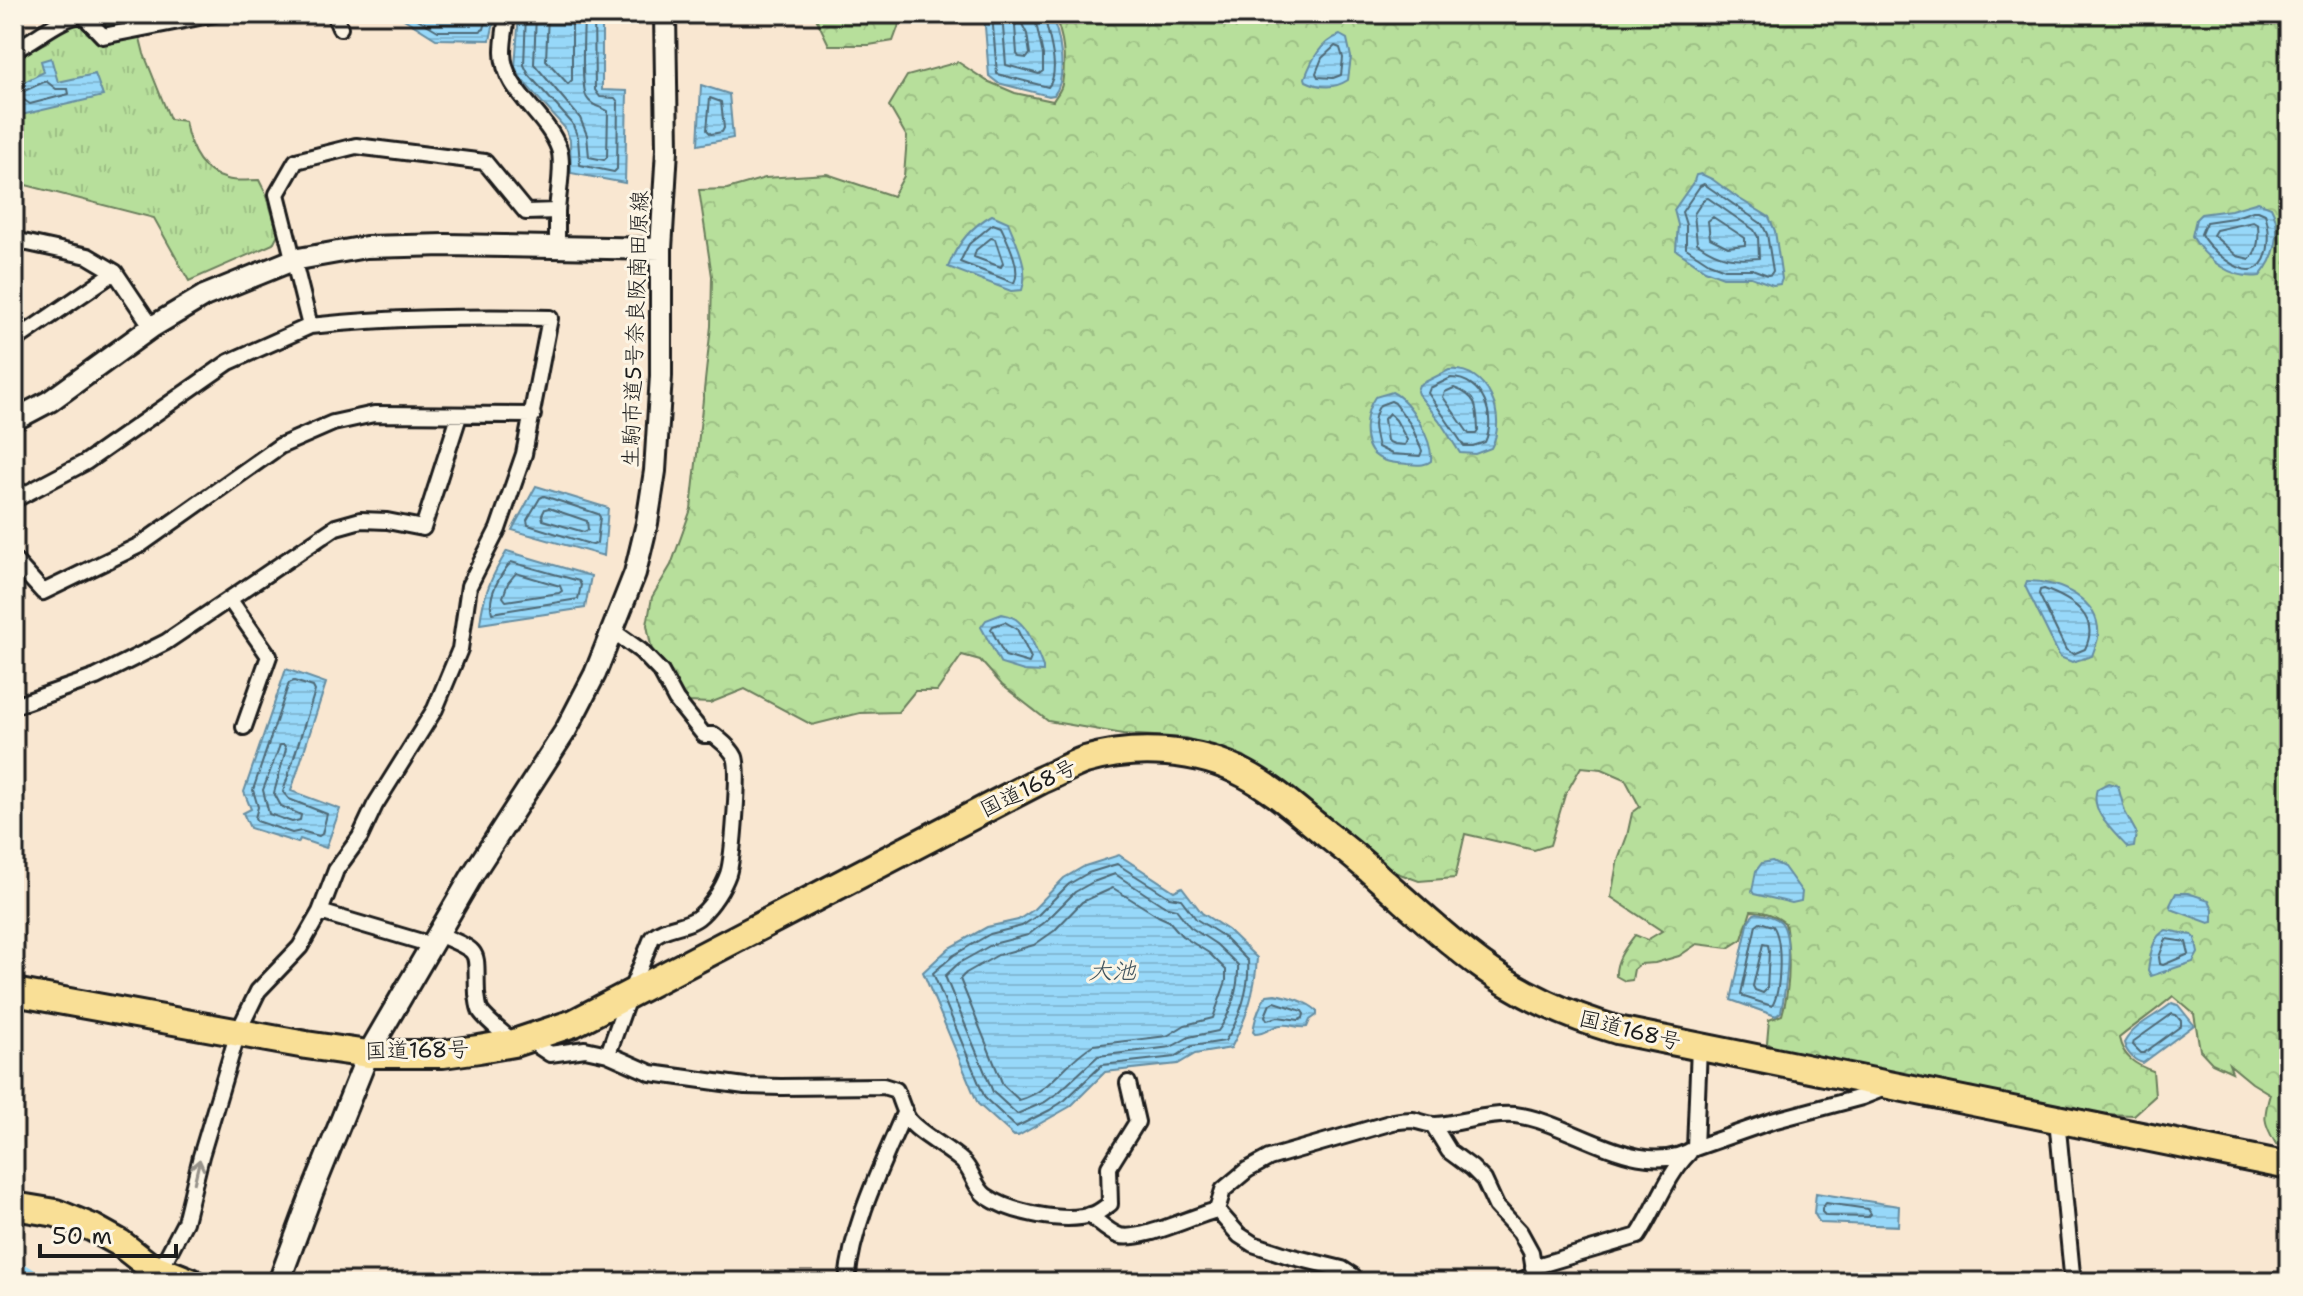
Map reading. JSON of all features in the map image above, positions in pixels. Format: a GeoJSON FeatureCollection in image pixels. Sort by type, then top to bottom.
{"type":"FeatureCollection","features":[{"type":"Feature","properties":{"kind":"highway","name":"国道168号"},"geometry":{"type":"LineString","coordinates":[[14,992],[368,1054],[443,1054],[520,1041],[574,1023],[1041,780],[1086,760],[1161,751],[1205,759],[1231,768],[1278,795],[1480,965],[1526,994],[1568,1015],[1617,1030],[2289,1166]]}},
{"type":"Feature","properties":{"kind":"highway"},"geometry":{"type":"LineString","coordinates":[[14,1206],[56,1213],[93,1228],[120,1243],[149,1272],[191,1282]]}},
{"type":"Feature","properties":{"kind":"street"},"geometry":{"type":"LineString","coordinates":[[14,50],[30,43],[71,15],[83,15],[103,36],[215,14]]}},
{"type":"Feature","properties":{"kind":"street"},"geometry":{"type":"LineString","coordinates":[[507,14],[503,54],[506,71],[514,86],[549,128],[560,152],[557,247]]}},
{"type":"Feature","properties":{"kind":"street","name":"生駒市道5号奈良阪南田原線"},"geometry":{"type":"LineString","coordinates":[[279,1282],[368,1054],[473,874],[566,730],[595,674],[635,573],[655,471],[661,376],[661,249],[667,149],[665,14]]}},
{"type":"Feature","properties":{"kind":"street"},"geometry":{"type":"LineString","coordinates":[[310,326],[277,194],[296,161],[356,146],[485,162],[526,212],[557,211]]}},
{"type":"Feature","properties":{"kind":"street"},"geometry":{"type":"LineString","coordinates":[[14,240],[88,256],[115,272],[152,327]]}},
{"type":"Feature","properties":{"kind":"street"},"geometry":{"type":"LineString","coordinates":[[14,420],[50,401],[152,327],[204,296],[293,260],[366,247],[446,245],[661,249]]}},
{"type":"Feature","properties":{"kind":"street"},"geometry":{"type":"LineString","coordinates":[[14,341],[115,272]]}},
{"type":"Feature","properties":{"kind":"street"},"geometry":{"type":"LineString","coordinates":[[14,500],[86,462],[229,362],[310,326],[361,320],[550,318],[524,454],[498,529],[469,586],[460,649],[435,709],[375,805],[360,837],[336,870],[320,912],[300,947],[258,991],[238,1032],[185,1222],[149,1272]]}},
{"type":"Feature","properties":{"kind":"street"},"geometry":{"type":"LineString","coordinates":[[14,560],[43,592],[140,545],[280,446],[333,423],[374,414],[533,415]]}},
{"type":"Feature","properties":{"kind":"street"},"geometry":{"type":"LineString","coordinates":[[14,706],[96,677],[166,642],[336,527],[361,520],[423,528],[459,416]]}},
{"type":"Feature","properties":{"kind":"street"},"geometry":{"type":"LineString","coordinates":[[230,600],[269,656],[244,727]]}},
{"type":"Feature","properties":{"kind":"street"},"geometry":{"type":"LineString","coordinates":[[608,1054],[652,938],[658,932],[700,917],[728,875],[738,771],[735,756],[714,735],[704,735],[676,700],[661,672],[641,651],[613,631]]}},
{"type":"Feature","properties":{"kind":"street"},"geometry":{"type":"LineString","coordinates":[[320,912],[465,945],[476,954],[478,1005],[482,1014],[520,1041],[550,1054],[585,1049],[608,1054],[651,1073],[745,1086],[883,1086],[896,1090],[908,1119],[964,1162],[985,1195],[1028,1213],[1073,1218],[1097,1213],[1110,1204],[1109,1167],[1137,1122],[1128,1083]]}},
{"type":"Feature","properties":{"kind":"street"},"geometry":{"type":"LineString","coordinates":[[1518,1282],[1638,1236],[1675,1170],[1693,1149],[1699,1047]]}},
{"type":"Feature","properties":{"kind":"street"},"geometry":{"type":"LineString","coordinates":[[1217,1210],[1223,1190],[1247,1170],[1269,1158],[1393,1122],[1411,1120],[1433,1125],[1510,1115],[1529,1117],[1596,1143],[1650,1158],[1672,1159],[1735,1133],[1862,1097],[1890,1086]]}},
{"type":"Feature","properties":{"kind":"street"},"geometry":{"type":"LineString","coordinates":[[847,1282],[851,1251],[864,1212],[905,1111]]}},
{"type":"Feature","properties":{"kind":"street"},"geometry":{"type":"LineString","coordinates":[[2057,1119],[2072,1274]]}},
{"type":"Feature","properties":{"kind":"street"},"geometry":{"type":"LineString","coordinates":[[1433,1125],[1449,1151],[1484,1180],[1496,1206],[1520,1232],[1531,1252],[1535,1274]]}},
{"type":"Feature","properties":{"kind":"street"},"geometry":{"type":"LineString","coordinates":[[1089,1215],[1118,1235],[1131,1237],[1217,1210]]}},
{"type":"Feature","properties":{"kind":"street"},"geometry":{"type":"LineString","coordinates":[[1217,1210],[1239,1235],[1253,1244],[1342,1269],[1353,1276],[1355,1282]]}},
{"type":"Feature","properties":{"kind":"green space"},"geometry":{"type":"Polygon","coordinates":[[[94,14],[134,14],[135,21],[104,28],[94,14]]]}},
{"type":"Feature","properties":{"kind":"green space"},"geometry":{"type":"Polygon","coordinates":[[[814,14],[903,14],[893,41],[869,45],[829,45],[814,14]]]}},
{"type":"Feature","properties":{"kind":"green space"},"geometry":{"type":"Polygon","coordinates":[[[1053,14],[2289,14],[2289,1147],[2276,1144],[2267,1125],[2265,1115],[2270,1094],[2229,1064],[2232,1072],[2212,1063],[2200,1050],[2194,1014],[2173,996],[2119,1038],[2123,1050],[2131,1059],[2153,1071],[2155,1096],[2134,1115],[2076,1113],[1776,1048],[1767,1043],[1769,1020],[1782,1015],[1785,1004],[1788,946],[1785,923],[1765,913],[1751,911],[1742,939],[1728,948],[1697,944],[1679,956],[1640,964],[1634,969],[1632,980],[1625,981],[1616,976],[1616,970],[1628,944],[1635,935],[1647,940],[1662,931],[1611,897],[1617,863],[1632,813],[1640,807],[1625,779],[1602,769],[1581,767],[1565,795],[1550,845],[1534,850],[1465,834],[1455,878],[1419,881],[1389,870],[1345,832],[1244,756],[1185,738],[1123,734],[1048,721],[1002,685],[980,660],[962,655],[937,691],[915,691],[898,712],[860,713],[812,725],[745,689],[710,703],[688,702],[652,651],[647,625],[652,597],[671,565],[691,509],[711,326],[712,276],[699,190],[727,189],[765,178],[827,174],[893,196],[904,176],[907,137],[889,106],[907,76],[958,62],[987,81],[1015,93],[1053,101],[1061,86],[1064,67],[1062,39],[1053,14]]]}},
{"type":"Feature","properties":{"kind":"green space"},"geometry":{"type":"Polygon","coordinates":[[[79,19],[101,40],[139,34],[170,119],[185,121],[197,157],[218,176],[239,181],[259,180],[278,234],[273,244],[189,281],[154,218],[14,182],[14,58],[49,41],[50,35],[79,19]]]}},
{"type":"Feature","properties":{"kind":"water"},"geometry":{"type":"Polygon","coordinates":[[[396,14],[496,14],[490,40],[436,39],[396,14]]]}},
{"type":"Feature","properties":{"kind":"water"},"geometry":{"type":"Polygon","coordinates":[[[519,14],[602,14],[602,90],[627,91],[625,183],[571,173],[570,140],[565,128],[522,80],[515,67],[519,14]]]}},
{"type":"Feature","properties":{"kind":"water"},"geometry":{"type":"Polygon","coordinates":[[[984,14],[1050,14],[1057,32],[1062,67],[1054,95],[998,83],[989,76],[984,14]]]}},
{"type":"Feature","properties":{"kind":"water"},"geometry":{"type":"Polygon","coordinates":[[[1340,35],[1347,39],[1351,57],[1348,80],[1327,86],[1306,81],[1318,52],[1340,35]]]}},
{"type":"Feature","properties":{"kind":"water"},"geometry":{"type":"Polygon","coordinates":[[[51,58],[58,82],[95,74],[103,96],[21,115],[19,106],[14,107],[14,87],[44,72],[41,61],[51,58]]]}},
{"type":"Feature","properties":{"kind":"water"},"geometry":{"type":"Polygon","coordinates":[[[701,85],[729,94],[733,138],[698,145],[701,85]]]}},
{"type":"Feature","properties":{"kind":"water"},"geometry":{"type":"Polygon","coordinates":[[[1701,174],[1769,217],[1775,231],[1782,279],[1780,284],[1773,285],[1751,277],[1723,277],[1705,270],[1676,250],[1678,225],[1674,210],[1696,175],[1701,174]]]}},
{"type":"Feature","properties":{"kind":"water"},"geometry":{"type":"Polygon","coordinates":[[[2258,202],[2271,207],[2275,216],[2277,234],[2274,252],[2260,276],[2240,275],[2212,260],[2198,245],[2192,236],[2196,219],[2201,214],[2258,202]]]}},
{"type":"Feature","properties":{"kind":"water"},"geometry":{"type":"Polygon","coordinates":[[[992,215],[1008,222],[1015,238],[1023,264],[1022,290],[1011,291],[948,267],[965,237],[992,215]]]}},
{"type":"Feature","properties":{"kind":"water"},"geometry":{"type":"Polygon","coordinates":[[[1449,370],[1474,376],[1491,396],[1497,423],[1491,448],[1475,454],[1460,453],[1418,394],[1419,385],[1449,370]]]}},
{"type":"Feature","properties":{"kind":"water"},"geometry":{"type":"Polygon","coordinates":[[[1392,392],[1419,422],[1431,453],[1428,463],[1391,462],[1371,451],[1366,436],[1369,410],[1375,397],[1392,392]]]}},
{"type":"Feature","properties":{"kind":"water"},"geometry":{"type":"Polygon","coordinates":[[[536,486],[608,508],[604,556],[512,530],[536,486]]]}},
{"type":"Feature","properties":{"kind":"water"},"geometry":{"type":"Polygon","coordinates":[[[507,551],[591,576],[585,608],[480,624],[489,586],[507,551]]]}},
{"type":"Feature","properties":{"kind":"water"},"geometry":{"type":"Polygon","coordinates":[[[2027,581],[2052,584],[2076,595],[2085,603],[2097,624],[2098,638],[2092,656],[2072,662],[2060,657],[2025,586],[2027,581]]]}},
{"type":"Feature","properties":{"kind":"water"},"geometry":{"type":"Polygon","coordinates":[[[1002,614],[1011,616],[1024,627],[1043,672],[1024,671],[1001,664],[981,627],[986,620],[1002,614]]]}},
{"type":"Feature","properties":{"kind":"water"},"geometry":{"type":"Polygon","coordinates":[[[286,669],[326,683],[291,791],[340,809],[326,848],[250,828],[243,813],[251,809],[244,792],[286,669]]]}},
{"type":"Feature","properties":{"kind":"water"},"geometry":{"type":"Polygon","coordinates":[[[2108,783],[2118,786],[2125,812],[2136,832],[2134,847],[2128,848],[2096,806],[2097,789],[2108,783]]]}},
{"type":"Feature","properties":{"kind":"water","name":"大池"},"geometry":{"type":"Polygon","coordinates":[[[1119,855],[1174,891],[1182,887],[1202,913],[1228,930],[1257,958],[1246,1015],[1231,1048],[1195,1054],[1178,1064],[1105,1072],[1071,1106],[1014,1136],[978,1104],[923,972],[949,948],[987,927],[1018,920],[1033,910],[1064,878],[1085,866],[1119,855]]]}},
{"type":"Feature","properties":{"kind":"water"},"geometry":{"type":"Polygon","coordinates":[[[1772,861],[1784,867],[1802,892],[1801,901],[1792,903],[1754,894],[1756,871],[1762,863],[1772,861]]]}},
{"type":"Feature","properties":{"kind":"water"},"geometry":{"type":"Polygon","coordinates":[[[2176,893],[2188,893],[2209,900],[2213,922],[2171,909],[2176,893]]]}},
{"type":"Feature","properties":{"kind":"water"},"geometry":{"type":"Polygon","coordinates":[[[1757,913],[1781,922],[1787,940],[1785,992],[1781,1012],[1776,1016],[1731,1000],[1749,920],[1757,913]]]}},
{"type":"Feature","properties":{"kind":"water"},"geometry":{"type":"Polygon","coordinates":[[[2166,930],[2192,935],[2198,953],[2193,962],[2151,976],[2148,970],[2152,947],[2166,930]]]}},
{"type":"Feature","properties":{"kind":"water"},"geometry":{"type":"Polygon","coordinates":[[[1275,994],[1308,1005],[1317,1011],[1317,1015],[1307,1027],[1280,1025],[1255,1034],[1255,1022],[1262,1003],[1267,995],[1275,994]]]}},
{"type":"Feature","properties":{"kind":"water"},"geometry":{"type":"Polygon","coordinates":[[[2172,1003],[2178,1005],[2194,1025],[2143,1063],[2137,1060],[2124,1043],[2128,1036],[2172,1003]]]}},
{"type":"Feature","properties":{"kind":"water"},"geometry":{"type":"Polygon","coordinates":[[[1816,1193],[1899,1206],[1898,1226],[1820,1223],[1814,1213],[1816,1193]]]}},
{"type":"Feature","properties":{"kind":"waterway"},"geometry":{"type":"LineString","coordinates":[[14,1276],[24,1282]]}}]}
